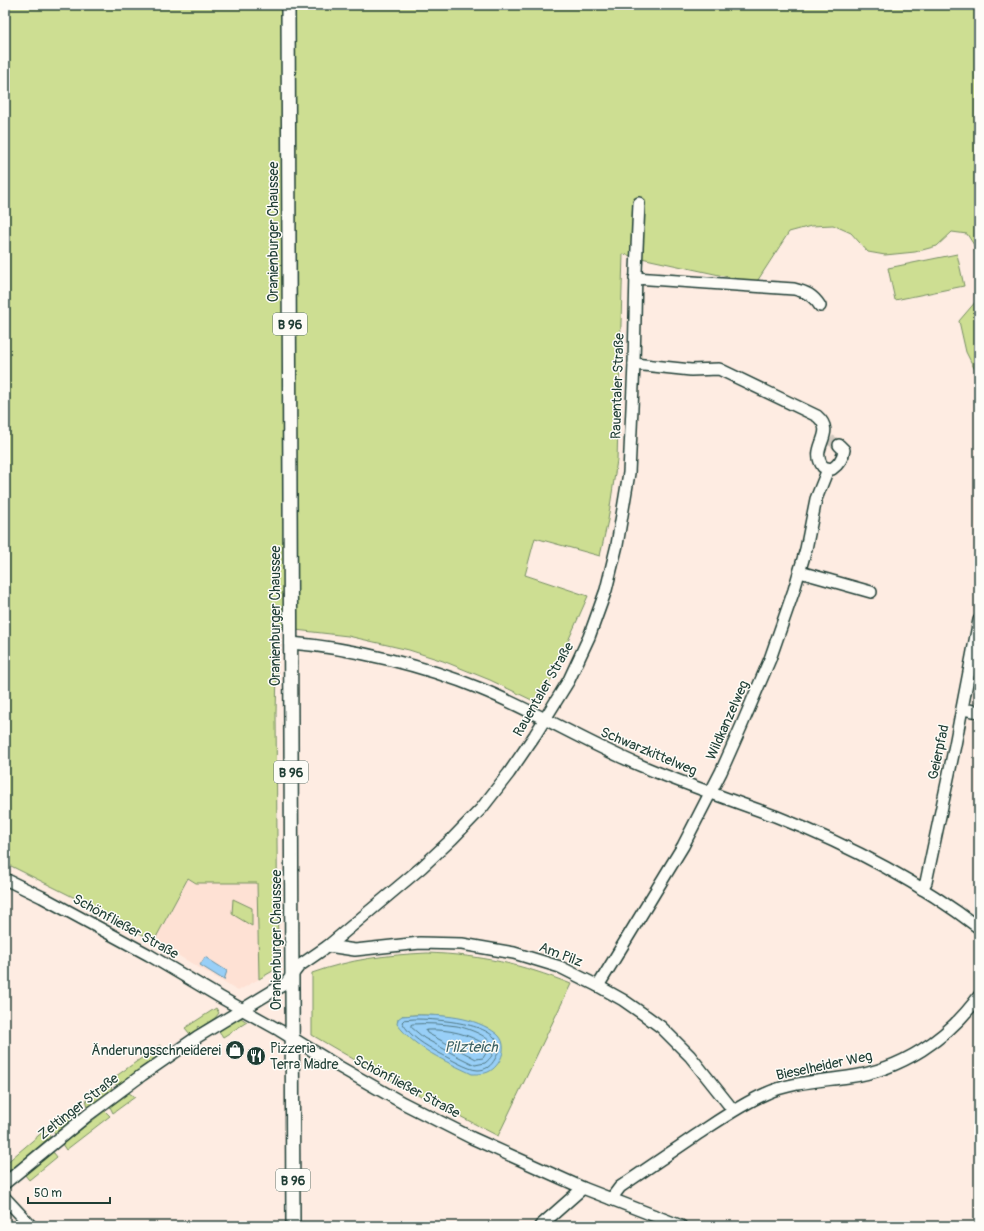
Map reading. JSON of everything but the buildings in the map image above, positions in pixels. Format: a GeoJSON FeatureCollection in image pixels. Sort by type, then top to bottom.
{"type":"FeatureCollection","features":[{"type":"Feature","properties":{"kind":"main road","name":"Oranienburger Chaussee"},"geometry":{"type":"LineString","coordinates":[[288,5],[293,1226]]}},
{"type":"Feature","properties":{"kind":"street","name":"Rauentaler Straße"},"geometry":{"type":"LineString","coordinates":[[292,976],[299,966],[328,946],[422,867],[481,809],[510,773],[545,720],[568,680],[589,637],[606,590],[616,545],[628,473],[634,364],[635,278],[639,203]]}},
{"type":"Feature","properties":{"kind":"street"},"geometry":{"type":"LineString","coordinates":[[635,278],[794,289],[810,294],[816,299],[820,306]]}},
{"type":"Feature","properties":{"kind":"street"},"geometry":{"type":"LineString","coordinates":[[634,364],[691,370],[719,369],[817,416],[825,426],[825,432],[831,441],[844,450],[844,456],[838,466],[828,469],[823,467],[819,461],[818,453],[831,441]]}},
{"type":"Feature","properties":{"kind":"street","name":"Wildkanzelweg"},"geometry":{"type":"LineString","coordinates":[[598,986],[683,846],[729,756],[764,673],[791,600],[800,572],[816,499],[828,469]]}},
{"type":"Feature","properties":{"kind":"street"},"geometry":{"type":"LineString","coordinates":[[800,572],[871,592]]}},
{"type":"Feature","properties":{"kind":"street","name":"Geierpfad"},"geometry":{"type":"LineString","coordinates":[[922,889],[926,882],[963,708],[979,620]]}},
{"type":"Feature","properties":{"kind":"street","name":"Schwarzkittelweg"},"geometry":{"type":"LineString","coordinates":[[291,643],[313,645],[379,658],[432,671],[481,689],[627,760],[776,817],[821,836],[872,861],[922,889],[979,928]]}},
{"type":"Feature","properties":{"kind":"street"},"geometry":{"type":"LineString","coordinates":[[963,708],[979,712]]}},
{"type":"Feature","properties":{"kind":"street","name":"Schönfließer Straße"},"geometry":{"type":"LineString","coordinates":[[5,879],[112,934],[403,1103],[472,1138],[582,1188],[681,1226]]}},
{"type":"Feature","properties":{"kind":"street","name":"Am Pilz"},"geometry":{"type":"LineString","coordinates":[[328,946],[355,950],[420,943],[479,946],[531,958],[565,969],[623,1000],[661,1027],[690,1056],[733,1110]]}},
{"type":"Feature","properties":{"kind":"street","name":"Zeltinger Straße"},"geometry":{"type":"LineString","coordinates":[[5,1183],[88,1116],[142,1075],[197,1037],[286,983],[292,976]]}},
{"type":"Feature","properties":{"kind":"street","name":"Bieselheider Weg"},"geometry":{"type":"LineString","coordinates":[[611,1199],[620,1187],[733,1110],[766,1093],[784,1087],[851,1077],[875,1071],[904,1060],[934,1043],[959,1021],[979,996]]}},
{"type":"Feature","properties":{"kind":"street"},"geometry":{"type":"LineString","coordinates":[[540,1226],[582,1188]]}},
{"type":"Feature","properties":{"kind":"street"},"geometry":{"type":"LineString","coordinates":[[5,1198],[31,1226]]}},
{"type":"Feature","properties":{"kind":"shaded area"},"geometry":{"type":"Polygon","coordinates":[[[188,878],[196,883],[258,883],[259,979],[238,991],[154,941],[188,878]]]}},
{"type":"Feature","properties":{"kind":"green space"},"geometry":{"type":"Polygon","coordinates":[[[5,5],[979,5],[979,378],[966,352],[959,321],[977,300],[976,259],[974,245],[967,234],[952,232],[937,246],[915,252],[885,255],[868,252],[851,233],[833,225],[811,226],[789,232],[756,283],[623,254],[617,460],[608,520],[600,556],[535,538],[525,575],[588,596],[540,704],[490,680],[443,661],[409,650],[348,636],[278,628],[276,713],[278,968],[259,979],[257,883],[196,883],[188,878],[154,941],[87,904],[5,863],[5,5]]]}},
{"type":"Feature","properties":{"kind":"green space"},"geometry":{"type":"Polygon","coordinates":[[[957,254],[964,286],[895,300],[888,268],[957,254]]]}},
{"type":"Feature","properties":{"kind":"green space"},"geometry":{"type":"Polygon","coordinates":[[[233,899],[252,908],[252,926],[232,914],[233,899]]]}},
{"type":"Feature","properties":{"kind":"green space"},"geometry":{"type":"Polygon","coordinates":[[[412,954],[447,954],[483,958],[535,971],[571,984],[498,1136],[379,1074],[312,1035],[312,973],[355,961],[412,954]],[[425,1015],[402,1016],[488,1028],[461,1019],[425,1015]]]}},
{"type":"Feature","properties":{"kind":"green space"},"geometry":{"type":"Polygon","coordinates":[[[216,1008],[219,1013],[215,1018],[200,1028],[198,1026],[198,1029],[190,1034],[185,1028],[216,1008]]]}},
{"type":"Feature","properties":{"kind":"green space"},"geometry":{"type":"Polygon","coordinates":[[[239,1018],[247,1022],[223,1037],[219,1031],[239,1018]]]}},
{"type":"Feature","properties":{"kind":"green space"},"geometry":{"type":"Polygon","coordinates":[[[160,1045],[162,1053],[117,1086],[112,1079],[160,1045]]]}},
{"type":"Feature","properties":{"kind":"green space"},"geometry":{"type":"Polygon","coordinates":[[[108,1082],[112,1089],[88,1107],[86,1099],[108,1082]]]}},
{"type":"Feature","properties":{"kind":"green space"},"geometry":{"type":"Polygon","coordinates":[[[129,1093],[135,1097],[113,1113],[110,1107],[129,1093]]]}},
{"type":"Feature","properties":{"kind":"green space"},"geometry":{"type":"Polygon","coordinates":[[[77,1106],[81,1113],[55,1133],[49,1127],[77,1106]]]}},
{"type":"Feature","properties":{"kind":"green space"},"geometry":{"type":"Polygon","coordinates":[[[105,1111],[110,1116],[66,1150],[62,1144],[105,1111]]]}},
{"type":"Feature","properties":{"kind":"green space"},"geometry":{"type":"Polygon","coordinates":[[[45,1130],[50,1137],[6,1174],[5,1164],[45,1130]]]}},
{"type":"Feature","properties":{"kind":"green space"},"geometry":{"type":"Polygon","coordinates":[[[51,1152],[57,1157],[29,1180],[25,1175],[51,1152]]]}},
{"type":"Feature","properties":{"kind":"water"},"geometry":{"type":"Polygon","coordinates":[[[205,957],[227,971],[224,980],[200,965],[205,957]]]}},
{"type":"Feature","properties":{"kind":"water","name":"Pilzteich"},"geometry":{"type":"Polygon","coordinates":[[[402,1016],[447,1016],[468,1020],[488,1028],[501,1038],[503,1048],[501,1059],[490,1071],[472,1074],[441,1059],[413,1041],[397,1024],[398,1019],[402,1016]]]}},
{"type":"Feature","properties":{"kind":"tunnel"},"geometry":{"type":"LineString","coordinates":[[830,440],[839,445]]}},
{"type":"Feature","properties":{"kind":"place","name":"Änderungsschneiderei"},"geometry":{"type":"Point","coordinates":[235,1050]}},
{"type":"Feature","properties":{"kind":"place","name":"Pizzeria Terra Madre"},"geometry":{"type":"Point","coordinates":[256,1056]}}]}
